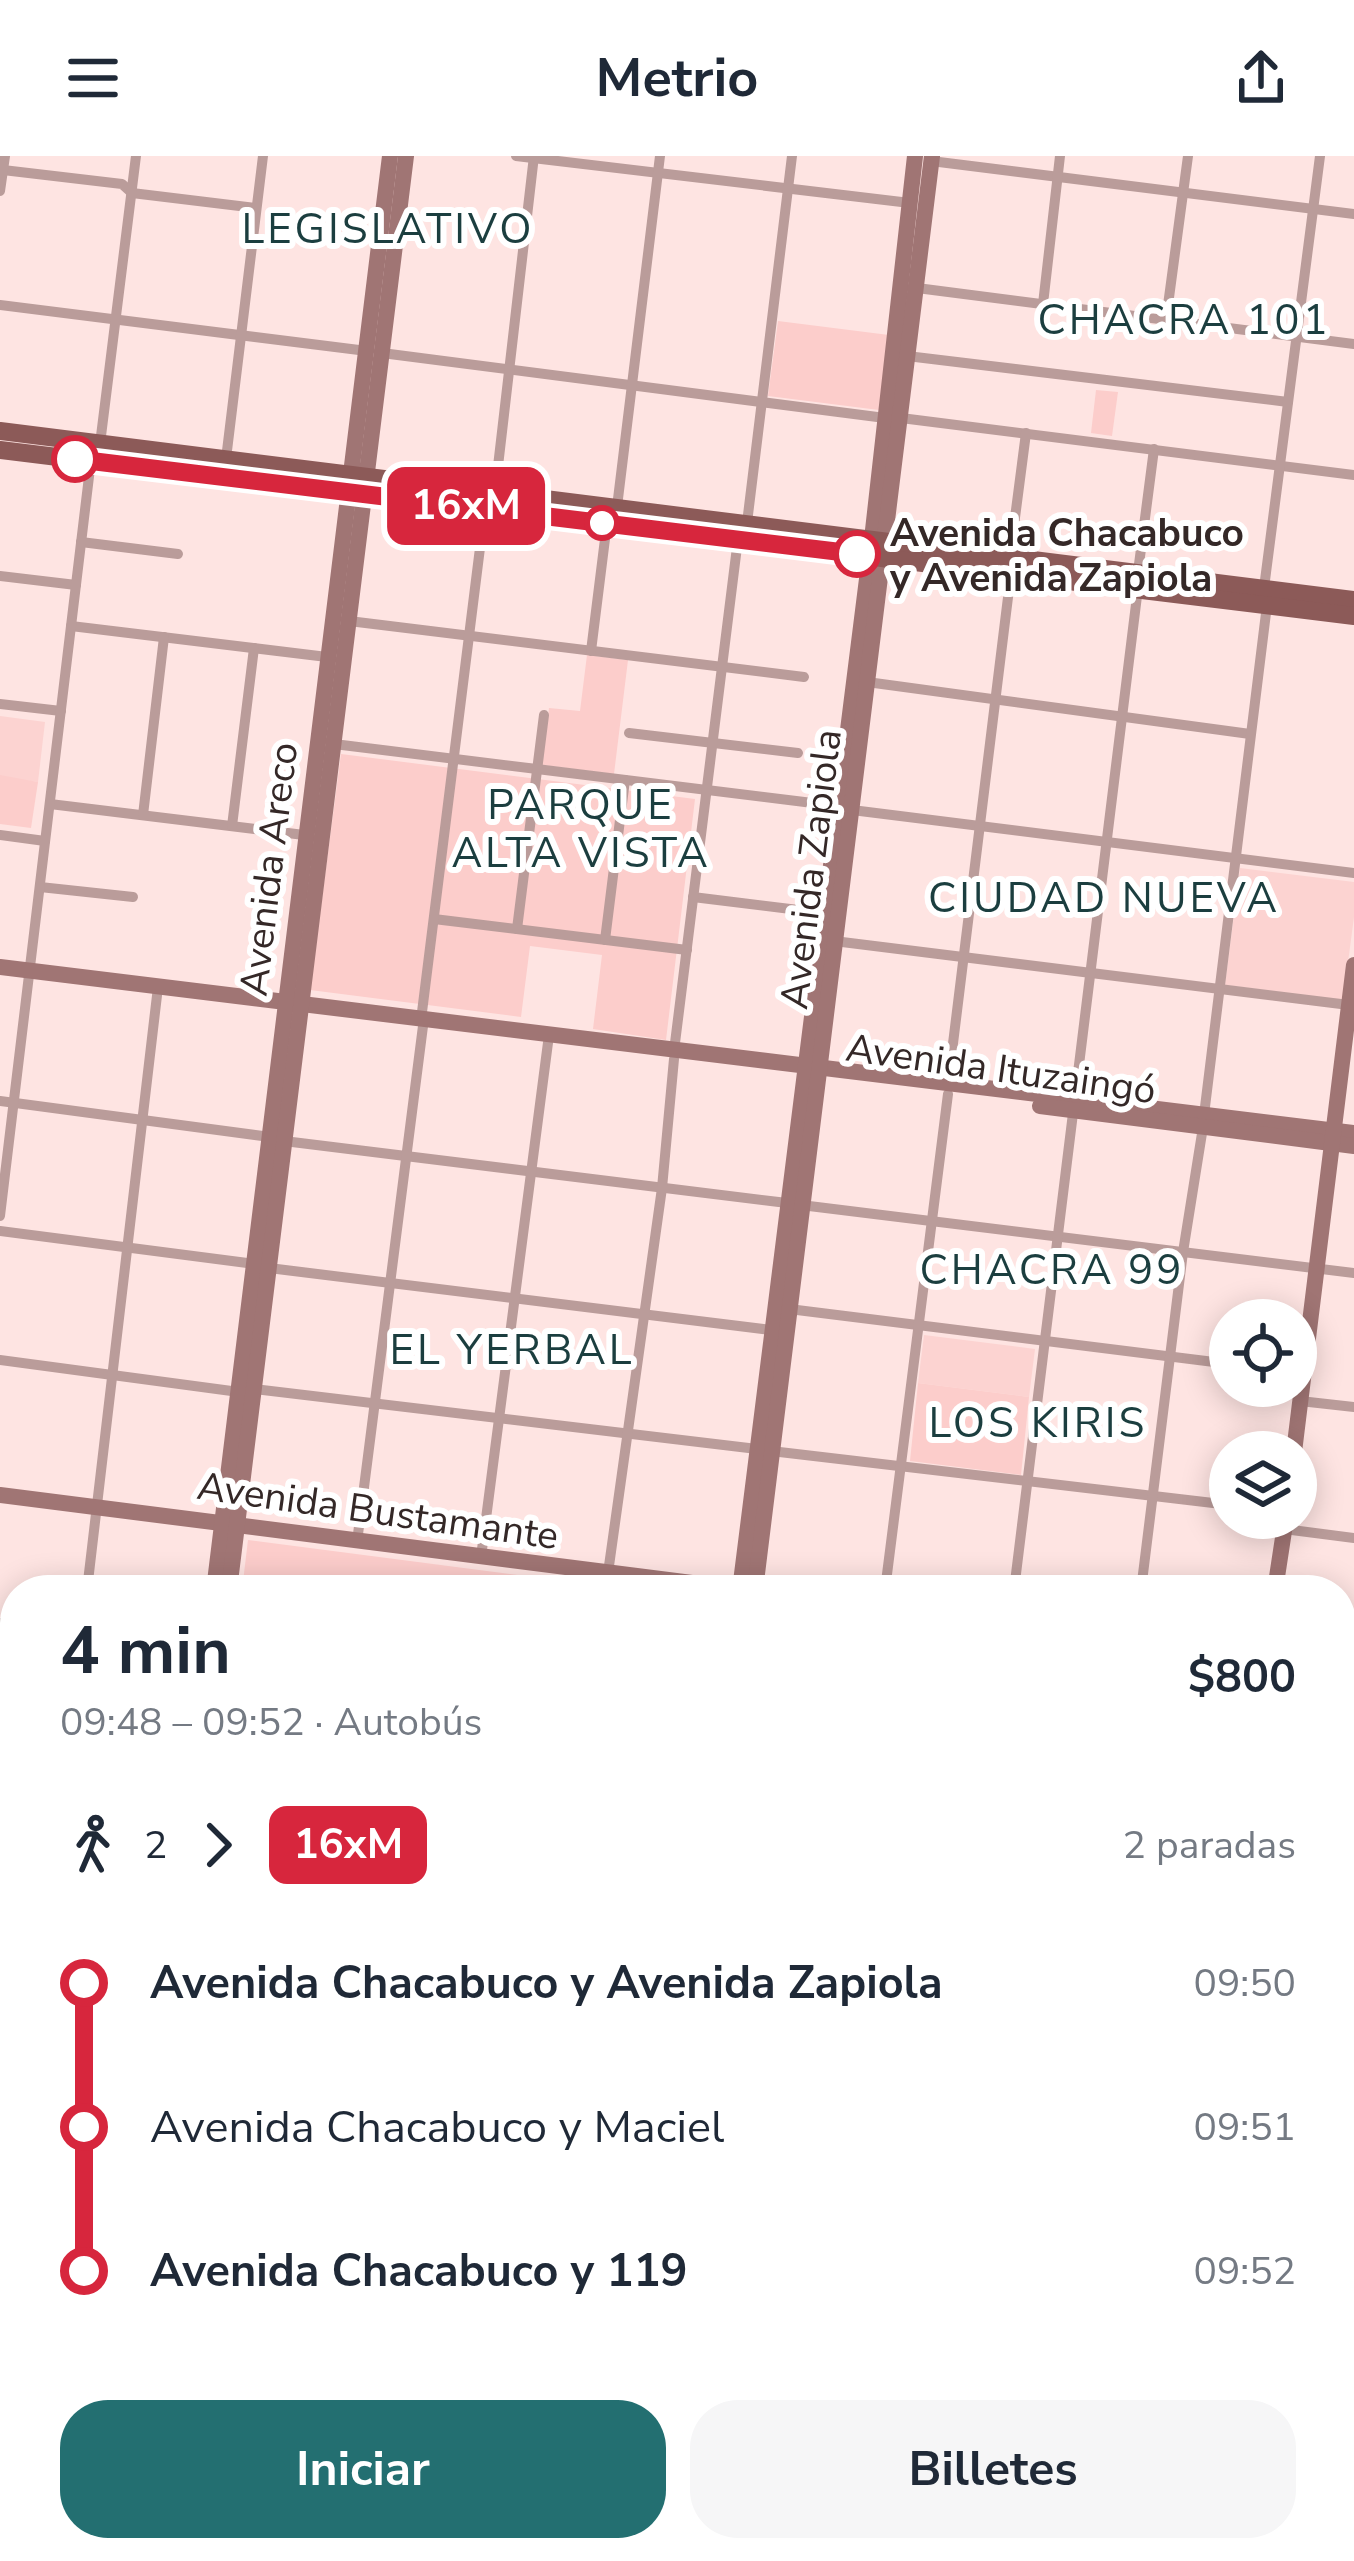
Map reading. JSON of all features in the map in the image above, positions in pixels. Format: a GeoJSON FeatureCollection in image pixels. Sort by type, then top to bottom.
{"type":"FeatureCollection","features":[{"type":"Feature","properties":{"kind":"main road","name":"Avenida Areco"},"geometry":{"type":"LineString","coordinates":[[374,352],[390,156]]}},
{"type":"Feature","properties":{"kind":"main road","name":"Avenida Areco"},"geometry":{"type":"LineString","coordinates":[[295,1005],[304,835],[327,656],[406,156]]}},
{"type":"Feature","properties":{"kind":"main road","name":"Avenida Zapiola"},"geometry":{"type":"LineString","coordinates":[[810,1071],[834,941],[844,808],[893,418],[910,202],[926,158]]}},
{"type":"Feature","properties":{"kind":"main road","name":"Avenida Zapiola"},"geometry":{"type":"LineString","coordinates":[[893,418],[917,288],[926,158]]}},
{"type":"Feature","properties":{"kind":"main road"},"geometry":{"type":"LineString","coordinates":[[0,431],[95,452],[357,485],[1265,596],[1354,599]]}},
{"type":"Feature","properties":{"kind":"main road"},"geometry":{"type":"LineString","coordinates":[[0,450],[226,460],[357,485]]}},
{"type":"Feature","properties":{"kind":"main road","name":"Avenida Areco"},"geometry":{"type":"LineString","coordinates":[[229,1575],[230,1523],[277,1139],[349,621],[357,485]]}},
{"type":"Feature","properties":{"kind":"main road","name":"Avenida Zapiola"},"geometry":{"type":"LineString","coordinates":[[764,1450],[771,1330],[794,1204],[824,913],[867,682],[878,548]]}},
{"type":"Feature","properties":{"kind":"main road"},"geometry":{"type":"LineString","coordinates":[[1265,596],[1354,616]]}},
{"type":"Feature","properties":{"kind":"main road"},"geometry":{"type":"LineString","coordinates":[[1311,1299],[1354,964]]}},
{"type":"Feature","properties":{"kind":"main road","name":"Avenida Ituzaingó"},"geometry":{"type":"LineString","coordinates":[[0,967],[1332,1137],[1354,1146]]}},
{"type":"Feature","properties":{"kind":"main road","name":"Avenida Ituzaingó"},"geometry":{"type":"LineString","coordinates":[[1332,1137],[1354,1133]]}},
{"type":"Feature","properties":{"kind":"main road","name":"Avenida Zapiola"},"geometry":{"type":"LineString","coordinates":[[747,1575],[789,1309],[794,1204]]}},
{"type":"Feature","properties":{"kind":"main road","name":"Avenida Bustamante"},"geometry":{"type":"LineString","coordinates":[[0,1495],[624,1575]]}},
{"type":"Feature","properties":{"kind":"main road","name":"Avenida Areco"},"geometry":{"type":"LineString","coordinates":[[218,1575],[230,1523]]}},
{"type":"Feature","properties":{"kind":"main road"},"geometry":{"type":"LineString","coordinates":[[1277,1575],[1283,1539]]}},
{"type":"Feature","properties":{"kind":"street"},"geometry":{"type":"LineString","coordinates":[[0,191],[4,156]]}},
{"type":"Feature","properties":{"kind":"street"},"geometry":{"type":"LineString","coordinates":[[0,1216],[7,1102],[29,971],[81,542],[136,156]]}},
{"type":"Feature","properties":{"kind":"street"},"geometry":{"type":"LineString","coordinates":[[226,460],[263,156]]}},
{"type":"Feature","properties":{"kind":"street"},"geometry":{"type":"LineString","coordinates":[[516,156],[910,202]]}},
{"type":"Feature","properties":{"kind":"street"},"geometry":{"type":"LineString","coordinates":[[591,651],[632,386],[660,156]]}},
{"type":"Feature","properties":{"kind":"street"},"geometry":{"type":"LineString","coordinates":[[608,1573],[662,1187],[712,743],[792,156]]}},
{"type":"Feature","properties":{"kind":"street"},"geometry":{"type":"LineString","coordinates":[[1042,304],[1060,156]]}},
{"type":"Feature","properties":{"kind":"street"},"geometry":{"type":"LineString","coordinates":[[1166,320],[1188,156]]}},
{"type":"Feature","properties":{"kind":"street"},"geometry":{"type":"LineString","coordinates":[[1143,1575],[1320,156]]}},
{"type":"Feature","properties":{"kind":"street"},"geometry":{"type":"LineString","coordinates":[[356,1542],[534,157]]}},
{"type":"Feature","properties":{"kind":"street"},"geometry":{"type":"LineString","coordinates":[[926,158],[1354,214]]}},
{"type":"Feature","properties":{"kind":"street"},"geometry":{"type":"LineString","coordinates":[[3,170],[122,184],[132,193],[256,208]]}},
{"type":"Feature","properties":{"kind":"street"},"geometry":{"type":"LineString","coordinates":[[917,288],[1354,344]]}},
{"type":"Feature","properties":{"kind":"street"},"geometry":{"type":"LineString","coordinates":[[0,305],[1354,475]]}},
{"type":"Feature","properties":{"kind":"street"},"geometry":{"type":"LineString","coordinates":[[907,356],[1288,402]]}},
{"type":"Feature","properties":{"kind":"street"},"geometry":{"type":"LineString","coordinates":[[887,1575],[1026,434]]}},
{"type":"Feature","properties":{"kind":"street"},"geometry":{"type":"LineString","coordinates":[[1016,1575],[1154,449]]}},
{"type":"Feature","properties":{"kind":"street"},"geometry":{"type":"LineString","coordinates":[[81,542],[178,554]]}},
{"type":"Feature","properties":{"kind":"street"},"geometry":{"type":"LineString","coordinates":[[0,576],[76,585]]}},
{"type":"Feature","properties":{"kind":"street"},"geometry":{"type":"LineString","coordinates":[[349,621],[804,677]]}},
{"type":"Feature","properties":{"kind":"street"},"geometry":{"type":"LineString","coordinates":[[71,626],[327,656]]}},
{"type":"Feature","properties":{"kind":"street"},"geometry":{"type":"LineString","coordinates":[[143,815],[164,637]]}},
{"type":"Feature","properties":{"kind":"street"},"geometry":{"type":"LineString","coordinates":[[232,826],[254,648]]}},
{"type":"Feature","properties":{"kind":"street"},"geometry":{"type":"LineString","coordinates":[[867,682],[1250,734]]}},
{"type":"Feature","properties":{"kind":"street"},"geometry":{"type":"LineString","coordinates":[[0,704],[61,711]]}},
{"type":"Feature","properties":{"kind":"street"},"geometry":{"type":"LineString","coordinates":[[517,929],[544,715]]}},
{"type":"Feature","properties":{"kind":"street"},"geometry":{"type":"LineString","coordinates":[[628,733],[798,753]]}},
{"type":"Feature","properties":{"kind":"street"},"geometry":{"type":"LineString","coordinates":[[334,744],[1354,873]]}},
{"type":"Feature","properties":{"kind":"street"},"geometry":{"type":"LineString","coordinates":[[605,940],[625,780]]}},
{"type":"Feature","properties":{"kind":"street"},"geometry":{"type":"LineString","coordinates":[[50,805],[304,835]]}},
{"type":"Feature","properties":{"kind":"street"},"geometry":{"type":"LineString","coordinates":[[0,835],[45,841]]}},
{"type":"Feature","properties":{"kind":"street"},"geometry":{"type":"LineString","coordinates":[[40,887],[133,897]]}},
{"type":"Feature","properties":{"kind":"street"},"geometry":{"type":"LineString","coordinates":[[693,896],[824,913]]}},
{"type":"Feature","properties":{"kind":"street"},"geometry":{"type":"LineString","coordinates":[[434,919],[687,950]]}},
{"type":"Feature","properties":{"kind":"street"},"geometry":{"type":"LineString","coordinates":[[834,941],[1349,1005]]}},
{"type":"Feature","properties":{"kind":"street"},"geometry":{"type":"LineString","coordinates":[[88,1575],[158,987]]}},
{"type":"Feature","properties":{"kind":"street"},"geometry":{"type":"LineString","coordinates":[[482,1557],[548,1038]]}},
{"type":"Feature","properties":{"kind":"street"},"geometry":{"type":"LineString","coordinates":[[7,1102],[1354,1273]]}},
{"type":"Feature","properties":{"kind":"street"},"geometry":{"type":"LineString","coordinates":[[0,1231],[771,1330]]}},
{"type":"Feature","properties":{"kind":"street"},"geometry":{"type":"LineString","coordinates":[[789,1309],[1209,1362]]}},
{"type":"Feature","properties":{"kind":"street"},"geometry":{"type":"LineString","coordinates":[[0,1360],[1209,1503]]}},
{"type":"Feature","properties":{"kind":"street"},"geometry":{"type":"LineString","coordinates":[[1317,1403],[1354,1407]]}},
{"type":"Feature","properties":{"kind":"street"},"geometry":{"type":"LineString","coordinates":[[1317,1530],[1354,1538]]}},
{"type":"Feature","properties":{"kind":"shaded area"},"geometry":{"type":"Polygon","coordinates":[[[778,321],[889,335],[879,410],[768,396],[778,321]]]}},
{"type":"Feature","properties":{"kind":"shaded area"},"geometry":{"type":"Polygon","coordinates":[[[1096,390],[1118,392],[1112,436],[1091,433],[1096,390]]]}},
{"type":"Feature","properties":{"kind":"shaded area"},"geometry":{"type":"Polygon","coordinates":[[[587,655],[628,660],[614,774],[542,765],[549,708],[580,711],[587,655]]]}},
{"type":"Feature","properties":{"kind":"shaded area"},"geometry":{"type":"Polygon","coordinates":[[[0,716],[45,722],[38,782],[0,777],[0,716]]]}},
{"type":"Feature","properties":{"kind":"shaded area"},"geometry":{"type":"Polygon","coordinates":[[[341,754],[695,799],[666,1040],[593,1029],[602,955],[530,946],[521,1017],[310,990],[341,754]]]}},
{"type":"Feature","properties":{"kind":"shaded area"},"geometry":{"type":"Polygon","coordinates":[[[0,775],[38,782],[31,828],[0,824],[0,775]]]}},
{"type":"Feature","properties":{"kind":"shaded area"},"geometry":{"type":"Polygon","coordinates":[[[1240,868],[1354,882],[1343,1000],[1225,985],[1240,868]]]}},
{"type":"Feature","properties":{"kind":"shaded area"},"geometry":{"type":"Polygon","coordinates":[[[924,1335],[1035,1349],[1029,1397],[918,1383],[924,1335]]]}},
{"type":"Feature","properties":{"kind":"shaded area"},"geometry":{"type":"Polygon","coordinates":[[[918,1383],[1029,1397],[1021,1475],[910,1461],[918,1383]]]}},
{"type":"Feature","properties":{"kind":"shaded area"},"geometry":{"type":"Polygon","coordinates":[[[248,1540],[518,1575],[244,1575],[248,1540]]]}},
{"type":"Feature","properties":{"kind":"bus line","name":"16xM"},"geometry":{"type":"LineString","coordinates":[[75,459],[857,554]]}},
{"type":"Feature","properties":{"kind":"place","name":"Avenida Chacabuco y Avenida Zapiola"},"geometry":{"type":"Point","coordinates":[857,554]}},
{"type":"Feature","properties":{"kind":"district","name":"LEGISLATIVO"},"geometry":{"type":"Point","coordinates":[388,228]}},
{"type":"Feature","properties":{"kind":"district","name":"CHACRA 101"},"geometry":{"type":"Point","coordinates":[1184,319]}},
{"type":"Feature","properties":{"kind":"district","name":"PARQUE ALTA VISTA"},"geometry":{"type":"Point","coordinates":[581,828]}},
{"type":"Feature","properties":{"kind":"district","name":"CIUDAD NUEVA"},"geometry":{"type":"Point","coordinates":[1104,897]}},
{"type":"Feature","properties":{"kind":"district","name":"CHACRA 99"},"geometry":{"type":"Point","coordinates":[1052,1269]}},
{"type":"Feature","properties":{"kind":"district","name":"EL YERBAL"},"geometry":{"type":"Point","coordinates":[512,1349]}},
{"type":"Feature","properties":{"kind":"district","name":"LOS KIRIS"},"geometry":{"type":"Point","coordinates":[1038,1422]}}]}
